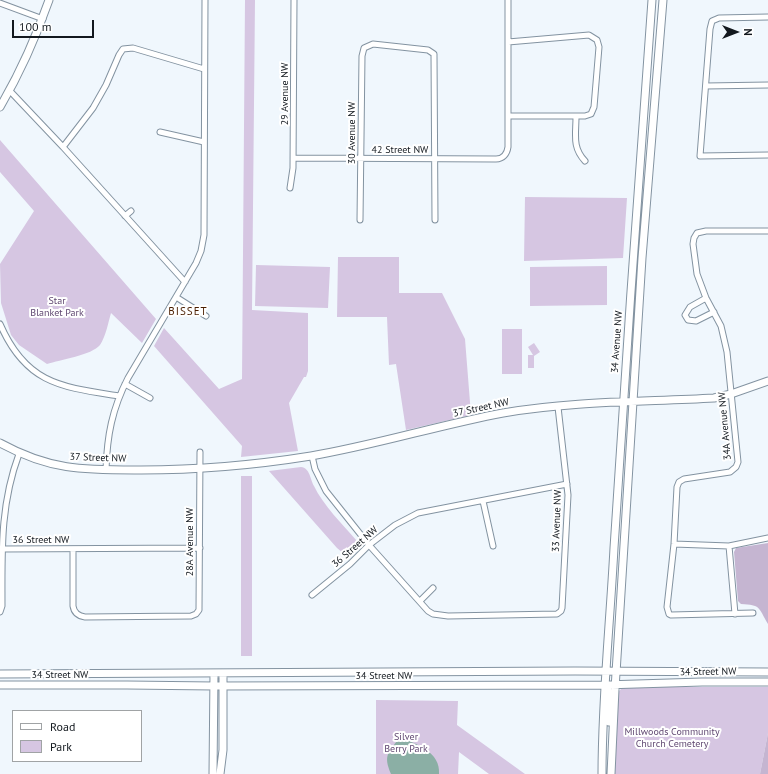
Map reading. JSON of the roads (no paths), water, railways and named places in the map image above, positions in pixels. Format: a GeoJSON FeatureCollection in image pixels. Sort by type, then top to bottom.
{"type":"FeatureCollection","features":[{"type":"Feature","properties":{"kind":"main road"},"geometry":{"type":"LineString","coordinates":[[0,107],[10,91],[28,53],[43,19],[49,0]]}},
{"type":"Feature","properties":{"kind":"main road","name":"34 Avenue NW"},"geometry":{"type":"LineString","coordinates":[[609,685],[605,672],[652,0]]}},
{"type":"Feature","properties":{"kind":"main road","name":"34 Avenue NW"},"geometry":{"type":"LineString","coordinates":[[609,685],[616,672],[642,258],[663,0]]}},
{"type":"Feature","properties":{"kind":"main road","name":"37 Street NW"},"geometry":{"type":"LineString","coordinates":[[0,443],[19,454],[66,468],[106,470],[199,468],[249,465],[312,456],[485,417],[532,409],[714,398],[731,394],[768,381]]}},
{"type":"Feature","properties":{"kind":"main road","name":"34 Street NW"},"geometry":{"type":"LineString","coordinates":[[0,674],[567,671],[768,672]]}},
{"type":"Feature","properties":{"kind":"main road"},"geometry":{"type":"LineString","coordinates":[[213,774],[214,673]]}},
{"type":"Feature","properties":{"kind":"main road"},"geometry":{"type":"LineString","coordinates":[[220,774],[223,750],[223,673]]}},
{"type":"Feature","properties":{"kind":"main road","name":"34 Street NW"},"geometry":{"type":"LineString","coordinates":[[0,685],[609,685],[702,682],[768,682]]}},
{"type":"Feature","properties":{"kind":"main road"},"geometry":{"type":"LineString","coordinates":[[609,685],[612,742],[611,774]]}},
{"type":"Feature","properties":{"kind":"main road"},"geometry":{"type":"LineString","coordinates":[[602,774],[609,685]]}},
{"type":"Feature","properties":{"kind":"street"},"geometry":{"type":"LineString","coordinates":[[106,470],[108,434],[112,415],[119,396],[185,282],[199,256],[203,241],[204,0]]}},
{"type":"Feature","properties":{"kind":"street","name":"29 Avenue NW"},"geometry":{"type":"LineString","coordinates":[[290,188],[293,171],[294,0]]}},
{"type":"Feature","properties":{"kind":"street"},"geometry":{"type":"LineString","coordinates":[[508,0],[508,42],[508,116],[576,117],[591,114],[594,107],[599,47],[596,38],[585,35],[508,42]]}},
{"type":"Feature","properties":{"kind":"street"},"geometry":{"type":"LineString","coordinates":[[0,3],[43,19]]}},
{"type":"Feature","properties":{"kind":"street"},"geometry":{"type":"LineString","coordinates":[[768,17],[719,18],[712,21],[710,29],[700,156],[768,155]]}},
{"type":"Feature","properties":{"kind":"street","name":"30 Avenue NW"},"geometry":{"type":"LineString","coordinates":[[360,220],[362,52],[366,47],[377,44],[428,50],[433,53],[435,57],[434,159]]}},
{"type":"Feature","properties":{"kind":"street"},"geometry":{"type":"LineString","coordinates":[[63,147],[93,108],[123,49],[132,48],[204,69]]}},
{"type":"Feature","properties":{"kind":"street"},"geometry":{"type":"LineString","coordinates":[[706,86],[768,85]]}},
{"type":"Feature","properties":{"kind":"street"},"geometry":{"type":"LineString","coordinates":[[10,91],[63,147],[185,282]]}},
{"type":"Feature","properties":{"kind":"street","name":"42 Street NW"},"geometry":{"type":"LineString","coordinates":[[293,158],[496,159],[501,158],[508,150],[508,116]]}},
{"type":"Feature","properties":{"kind":"street"},"geometry":{"type":"LineString","coordinates":[[576,117],[576,146],[579,154],[585,161]]}},
{"type":"Feature","properties":{"kind":"street"},"geometry":{"type":"LineString","coordinates":[[160,132],[204,142]]}},
{"type":"Feature","properties":{"kind":"street"},"geometry":{"type":"LineString","coordinates":[[434,159],[435,220]]}},
{"type":"Feature","properties":{"kind":"street"},"geometry":{"type":"LineString","coordinates":[[125,216],[131,211]]}},
{"type":"Feature","properties":{"kind":"street","name":"34A Avenue NW"},"geometry":{"type":"LineString","coordinates":[[735,614],[669,614],[667,607],[674,544],[677,487],[679,482],[684,479],[730,472],[736,467],[738,462],[727,352],[721,326],[706,298],[697,274],[693,244],[697,233],[768,230]]}},
{"type":"Feature","properties":{"kind":"street"},"geometry":{"type":"LineString","coordinates":[[176,297],[206,316]]}},
{"type":"Feature","properties":{"kind":"street"},"geometry":{"type":"LineString","coordinates":[[706,298],[690,307],[685,315],[688,320],[696,321],[714,312]]}},
{"type":"Feature","properties":{"kind":"street"},"geometry":{"type":"LineString","coordinates":[[0,324],[18,355],[34,371],[47,379],[76,389],[119,396]]}},
{"type":"Feature","properties":{"kind":"street"},"geometry":{"type":"LineString","coordinates":[[125,384],[150,398]]}},
{"type":"Feature","properties":{"kind":"street","name":"33 Avenue NW"},"geometry":{"type":"LineString","coordinates":[[420,602],[430,612],[439,616],[557,614],[561,611],[568,508],[567,484],[558,407]]}},
{"type":"Feature","properties":{"kind":"street"},"geometry":{"type":"LineString","coordinates":[[199,468],[200,452]]}},
{"type":"Feature","properties":{"kind":"street"},"geometry":{"type":"LineString","coordinates":[[0,612],[2,606],[2,549],[5,502],[12,471],[19,454]]}},
{"type":"Feature","properties":{"kind":"street"},"geometry":{"type":"LineString","coordinates":[[312,456],[315,469],[326,491],[369,545],[420,602],[433,588]]}},
{"type":"Feature","properties":{"kind":"street","name":"28A Avenue NW"},"geometry":{"type":"LineString","coordinates":[[73,549],[73,606],[76,614],[85,617],[191,616],[196,614],[200,610],[199,468]]}},
{"type":"Feature","properties":{"kind":"street","name":"36 Street NW"},"geometry":{"type":"LineString","coordinates":[[312,595],[350,564],[369,545],[395,525],[418,513],[567,484]]}},
{"type":"Feature","properties":{"kind":"street"},"geometry":{"type":"LineString","coordinates":[[483,501],[493,546]]}},
{"type":"Feature","properties":{"kind":"street"},"geometry":{"type":"LineString","coordinates":[[674,544],[729,546],[768,538]]}},
{"type":"Feature","properties":{"kind":"street"},"geometry":{"type":"LineString","coordinates":[[729,546],[735,614],[753,613]]}},
{"type":"Feature","properties":{"kind":"street","name":"36 Street NW"},"geometry":{"type":"LineString","coordinates":[[2,549],[200,548]]}},
{"type":"Feature","properties":{"kind":"district","name":"BISSET"},"geometry":{"type":"Point","coordinates":[188,312]}},
{"type":"Feature","properties":{"kind":"park label","name":"Star Blanket Park"},"geometry":{"type":"Point","coordinates":[57,306]}},
{"type":"Feature","properties":{"kind":"park label","name":"Millwoods Community Church Cemetery"},"geometry":{"type":"Point","coordinates":[672,738]}},
{"type":"Feature","properties":{"kind":"park label","name":"Silver Berry Park"},"geometry":{"type":"Point","coordinates":[406,742]}}]}
